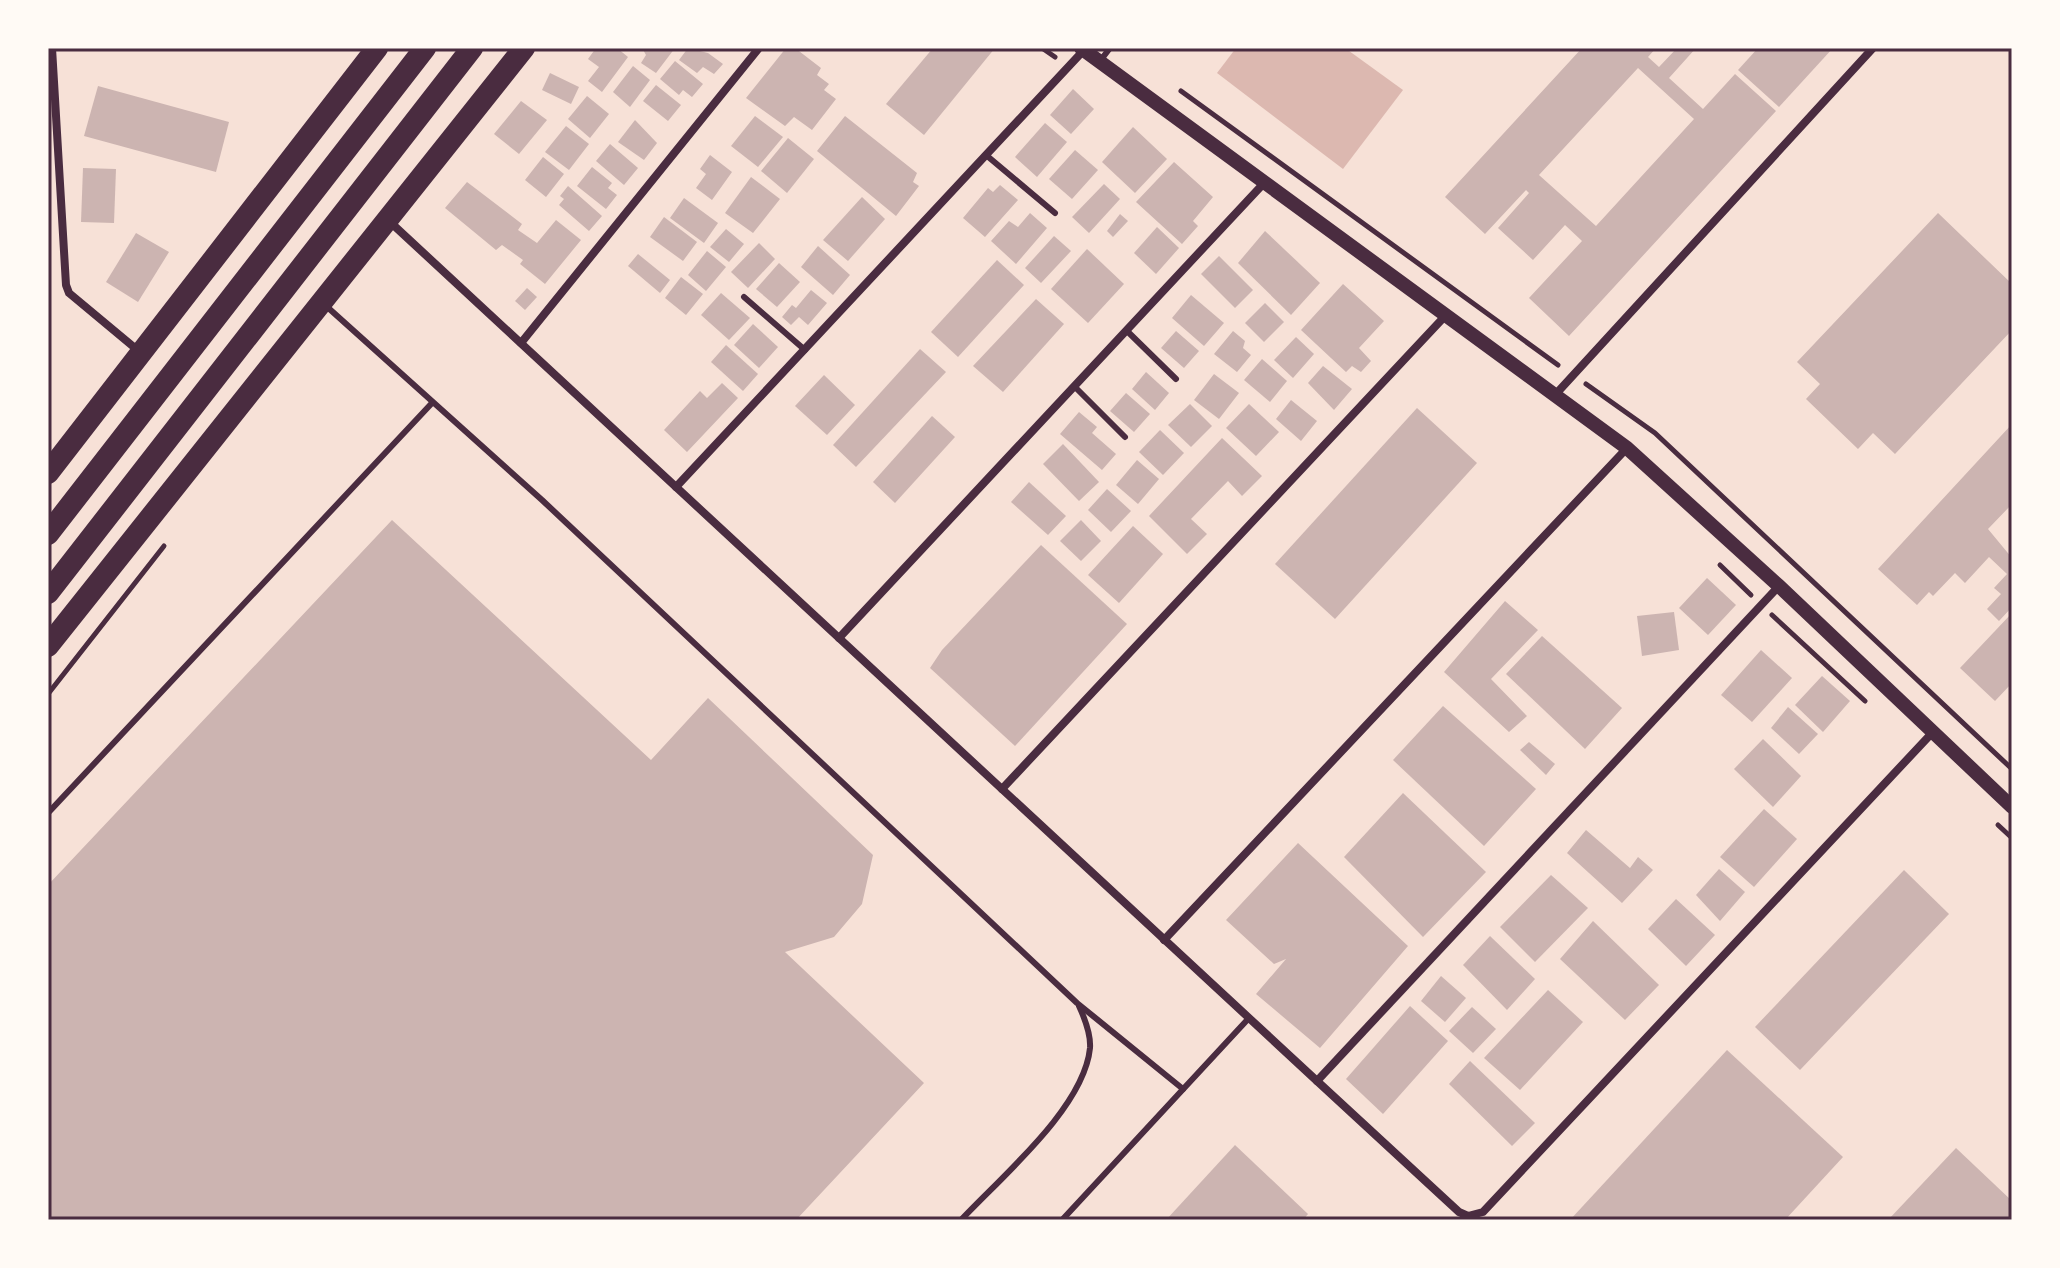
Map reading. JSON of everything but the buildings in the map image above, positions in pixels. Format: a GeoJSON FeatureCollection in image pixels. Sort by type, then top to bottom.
{"type":"FeatureCollection","features":[{"type":"Feature","properties":{"kind":"highway"},"geometry":{"type":"LineString","coordinates":[[48,473],[376,48]]}},
{"type":"Feature","properties":{"kind":"highway"},"geometry":{"type":"LineString","coordinates":[[48,534],[425,48]]}},
{"type":"Feature","properties":{"kind":"highway"},"geometry":{"type":"LineString","coordinates":[[48,593],[472,48]]}},
{"type":"Feature","properties":{"kind":"highway"},"geometry":{"type":"LineString","coordinates":[[48,646],[524,48]]}},
{"type":"Feature","properties":{"kind":"street"},"geometry":{"type":"LineString","coordinates":[[52,48],[66,285],[69,293],[141,353]]}},
{"type":"Feature","properties":{"kind":"street"},"geometry":{"type":"LineString","coordinates":[[521,343],[759,48]]}},
{"type":"Feature","properties":{"kind":"street"},"geometry":{"type":"LineString","coordinates":[[1555,395],[1873,48]]}},
{"type":"Feature","properties":{"kind":"street"},"geometry":{"type":"LineString","coordinates":[[676,487],[1082,49],[1627,448],[1779,586],[2012,807]]}},
{"type":"Feature","properties":{"kind":"street"},"geometry":{"type":"LineString","coordinates":[[839,638],[1265,182]]}},
{"type":"Feature","properties":{"kind":"street"},"geometry":{"type":"LineString","coordinates":[[389,220],[1164,940],[1459,1212],[1468,1216],[1483,1212],[1932,733]]}},
{"type":"Feature","properties":{"kind":"street"},"geometry":{"type":"LineString","coordinates":[[1002,789],[1446,315]]}},
{"type":"Feature","properties":{"kind":"street"},"geometry":{"type":"LineString","coordinates":[[1164,940],[1627,448]]}},
{"type":"Feature","properties":{"kind":"street"},"geometry":{"type":"LineString","coordinates":[[1317,1081],[1779,586]]}},
{"type":"Feature","properties":{"kind":"lane"},"geometry":{"type":"LineString","coordinates":[[1099,62],[1110,48]]}},
{"type":"Feature","properties":{"kind":"lane"},"geometry":{"type":"LineString","coordinates":[[986,155],[1055,213]]}},
{"type":"Feature","properties":{"kind":"lane"},"geometry":{"type":"LineString","coordinates":[[744,297],[805,350]]}},
{"type":"Feature","properties":{"kind":"lane"},"geometry":{"type":"LineString","coordinates":[[322,302],[542,500],[1077,1003],[1183,1089]]}},
{"type":"Feature","properties":{"kind":"lane"},"geometry":{"type":"LineString","coordinates":[[1126,330],[1176,379]]}},
{"type":"Feature","properties":{"kind":"lane"},"geometry":{"type":"LineString","coordinates":[[1074,386],[1125,437]]}},
{"type":"Feature","properties":{"kind":"lane"},"geometry":{"type":"LineString","coordinates":[[48,813],[432,403]]}},
{"type":"Feature","properties":{"kind":"lane"},"geometry":{"type":"LineString","coordinates":[[961,1220],[1060,1113],[1081,1080],[1090,1047],[1086,1022],[1077,1003]]}},
{"type":"Feature","properties":{"kind":"lane"},"geometry":{"type":"LineString","coordinates":[[1062,1220],[1249,1018]]}},
{"type":"Feature","properties":{"kind":"path"},"geometry":{"type":"LineString","coordinates":[[1042,48],[1068,67]]}},
{"type":"Feature","properties":{"kind":"path"},"geometry":{"type":"LineString","coordinates":[[1719,564],[1872,708]]}},
{"type":"Feature","properties":{"kind":"shaded area"},"geometry":{"type":"Polygon","coordinates":[[[1236,48],[1345,48],[1403,90],[1343,169],[1217,73],[1236,48]]]}}]}
